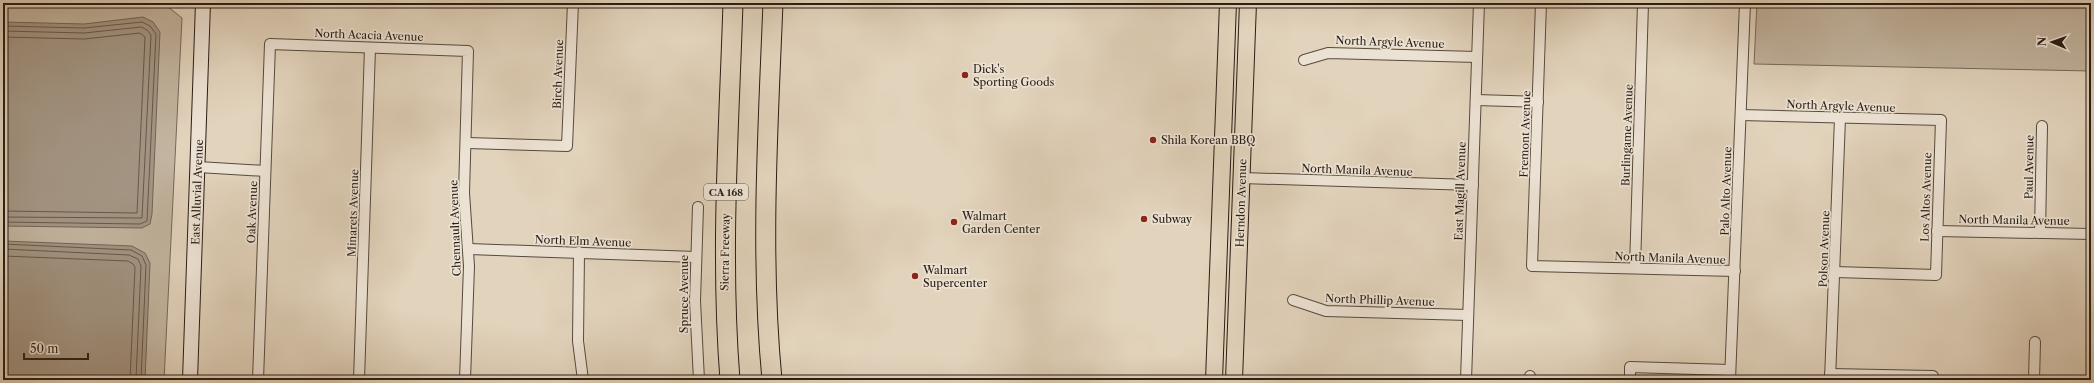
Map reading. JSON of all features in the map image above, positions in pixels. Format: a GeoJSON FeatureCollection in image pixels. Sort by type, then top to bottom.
{"type":"FeatureCollection","features":[{"type":"Feature","properties":{"kind":"highway","name":"Sierra Freeway"},"geometry":{"type":"LineString","coordinates":[[730,380],[725,321],[724,252],[733,3]]}},
{"type":"Feature","properties":{"kind":"highway"},"geometry":{"type":"LineString","coordinates":[[772,380],[768,337],[765,264],[773,3]]}},
{"type":"Feature","properties":{"kind":"main road","name":"Herndon Avenue"},"geometry":{"type":"LineString","coordinates":[[1234,380],[1248,3]]}},
{"type":"Feature","properties":{"kind":"main road","name":"Herndon Avenue"},"geometry":{"type":"LineString","coordinates":[[1214,380],[1228,10]]}},
{"type":"Feature","properties":{"kind":"main road"},"geometry":{"type":"LineString","coordinates":[[1228,10],[1236,60],[1232,170],[1234,175],[1242,178]]}},
{"type":"Feature","properties":{"kind":"main road"},"geometry":{"type":"LineString","coordinates":[[1222,172],[1230,180],[1232,190],[1228,298],[1236,339]]}},
{"type":"Feature","properties":{"kind":"street","name":"East Alluvial Avenue"},"geometry":{"type":"LineString","coordinates":[[190,380],[203,3]]}},
{"type":"Feature","properties":{"kind":"street","name":"Birch Avenue"},"geometry":{"type":"LineString","coordinates":[[467,143],[567,146],[573,3]]}},
{"type":"Feature","properties":{"kind":"street","name":"East Magill Avenue"},"geometry":{"type":"LineString","coordinates":[[1466,380],[1478,3]]}},
{"type":"Feature","properties":{"kind":"street","name":"Fremont Avenue"},"geometry":{"type":"LineString","coordinates":[[1532,266],[1541,3]]}},
{"type":"Feature","properties":{"kind":"street","name":"Burlingame Avenue"},"geometry":{"type":"LineString","coordinates":[[1635,268],[1643,3]]}},
{"type":"Feature","properties":{"kind":"street","name":"Palo Alto Avenue"},"geometry":{"type":"LineString","coordinates":[[1730,375],[1745,3]]}},
{"type":"Feature","properties":{"kind":"street","name":"North Acacia Avenue"},"geometry":{"type":"LineString","coordinates":[[270,44],[468,51]]}},
{"type":"Feature","properties":{"kind":"street","name":"Oak Avenue"},"geometry":{"type":"LineString","coordinates":[[258,380],[270,44]]}},
{"type":"Feature","properties":{"kind":"street","name":"Minarets Avenue"},"geometry":{"type":"LineString","coordinates":[[359,380],[370,48]]}},
{"type":"Feature","properties":{"kind":"street","name":"Chennault Avenue"},"geometry":{"type":"LineString","coordinates":[[465,380],[469,249],[464,193],[467,143],[468,51]]}},
{"type":"Feature","properties":{"kind":"street","name":"North Argyle Avenue"},"geometry":{"type":"LineString","coordinates":[[1304,60],[1328,53],[1477,57]]}},
{"type":"Feature","properties":{"kind":"street"},"geometry":{"type":"LineString","coordinates":[[1476,100],[1538,102]]}},
{"type":"Feature","properties":{"kind":"street","name":"North Argyle Avenue"},"geometry":{"type":"LineString","coordinates":[[1741,115],[1941,120]]}},
{"type":"Feature","properties":{"kind":"street","name":"Polson Avenue"},"geometry":{"type":"LineString","coordinates":[[1830,377],[1840,118]]}},
{"type":"Feature","properties":{"kind":"street","name":"Los Altos Avenue"},"geometry":{"type":"LineString","coordinates":[[1835,272],[1936,275],[1941,120]]}},
{"type":"Feature","properties":{"kind":"street","name":"Paul Avenue"},"geometry":{"type":"LineString","coordinates":[[2040,233],[2042,126]]}},
{"type":"Feature","properties":{"kind":"street"},"geometry":{"type":"LineString","coordinates":[[198,167],[265,171]]}},
{"type":"Feature","properties":{"kind":"street","name":"North Manila Avenue"},"geometry":{"type":"LineString","coordinates":[[1242,178],[1473,185]]}},
{"type":"Feature","properties":{"kind":"street","name":"Spruce Avenue"},"geometry":{"type":"LineString","coordinates":[[698,207],[695,332],[699,380]]}},
{"type":"Feature","properties":{"kind":"street","name":"North Manila Avenue"},"geometry":{"type":"LineString","coordinates":[[1937,231],[2091,234]]}},
{"type":"Feature","properties":{"kind":"street","name":"North Elm Avenue"},"geometry":{"type":"LineString","coordinates":[[469,249],[696,257]]}},
{"type":"Feature","properties":{"kind":"street"},"geometry":{"type":"LineString","coordinates":[[579,252],[578,341],[583,380]]}},
{"type":"Feature","properties":{"kind":"street","name":"North Manila Avenue"},"geometry":{"type":"LineString","coordinates":[[1532,266],[1735,271]]}},
{"type":"Feature","properties":{"kind":"street","name":"North Phillip Avenue"},"geometry":{"type":"LineString","coordinates":[[1293,300],[1326,311],[1468,315]]}},
{"type":"Feature","properties":{"kind":"street"},"geometry":{"type":"LineString","coordinates":[[2034,380],[2035,342]]}},
{"type":"Feature","properties":{"kind":"street"},"geometry":{"type":"LineString","coordinates":[[1630,380],[1630,367],[1730,375]]}},
{"type":"Feature","properties":{"kind":"street"},"geometry":{"type":"LineString","coordinates":[[1830,377],[1933,378]]}},
{"type":"Feature","properties":{"kind":"shaded area"},"geometry":{"type":"Polygon","coordinates":[[[3,3],[163,3],[182,18],[164,380],[3,380],[3,3]]]}},
{"type":"Feature","properties":{"kind":"shaded area"},"geometry":{"type":"Polygon","coordinates":[[[1757,3],[2091,3],[2091,71],[1754,64],[1757,3]]]}},
{"type":"Feature","properties":{"kind":"water"},"geometry":{"type":"Polygon","coordinates":[[[143,17],[153,22],[160,32],[152,214],[150,224],[142,228],[3,226],[3,22],[84,24],[143,17]]]}},
{"type":"Feature","properties":{"kind":"water"},"geometry":{"type":"Polygon","coordinates":[[[3,241],[132,246],[145,253],[150,263],[145,380],[3,380],[3,241]]]}},
{"type":"Feature","properties":{"kind":"place","name":"Dick's Sporting Goods"},"geometry":{"type":"Point","coordinates":[965,75]}},
{"type":"Feature","properties":{"kind":"place","name":"Shila Korean BBQ"},"geometry":{"type":"Point","coordinates":[1153,140]}},
{"type":"Feature","properties":{"kind":"place","name":"Subway"},"geometry":{"type":"Point","coordinates":[1144,219]}},
{"type":"Feature","properties":{"kind":"place","name":"Walmart Garden Center"},"geometry":{"type":"Point","coordinates":[954,222]}},
{"type":"Feature","properties":{"kind":"place","name":"Walmart Supercenter"},"geometry":{"type":"Point","coordinates":[915,276]}}]}
